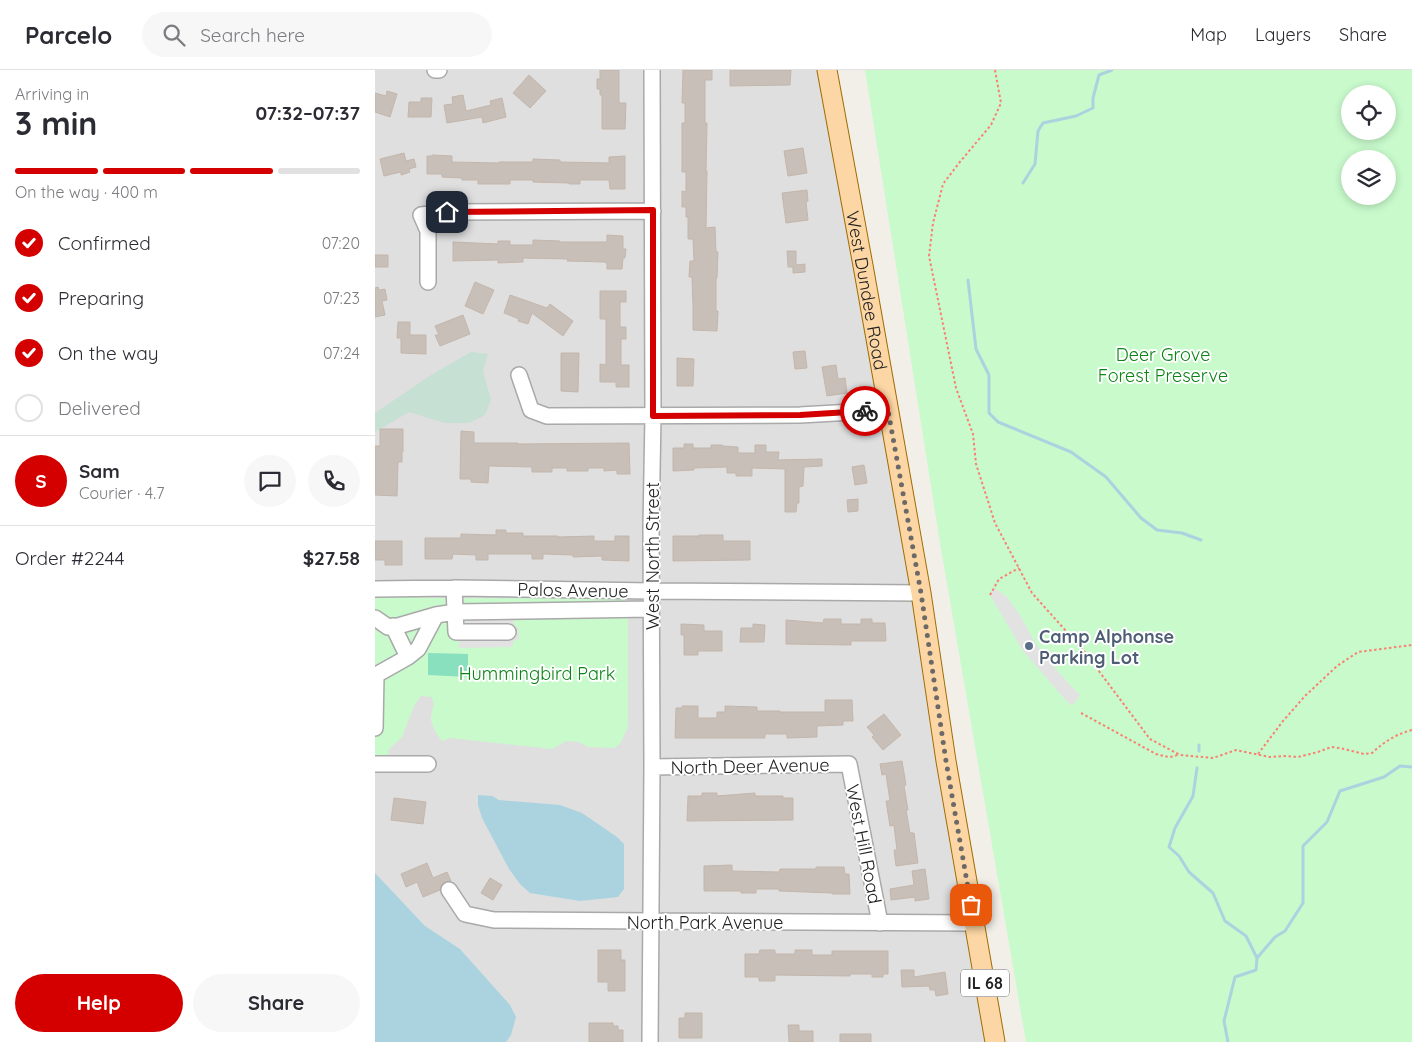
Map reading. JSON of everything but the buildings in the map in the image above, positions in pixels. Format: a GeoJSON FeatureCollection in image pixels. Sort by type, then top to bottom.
{"type":"FeatureCollection","features":[{"type":"Feature","properties":{"kind":"main road","name":"West Dundee Road"},"geometry":{"type":"LineString","coordinates":[[827,70],[921,593],[946,761],[995,1042]]}},
{"type":"Feature","properties":{"kind":"street","name":"West North Street"},"geometry":{"type":"LineString","coordinates":[[650,1042],[653,416],[652,70]]}},
{"type":"Feature","properties":{"kind":"street"},"geometry":{"type":"LineString","coordinates":[[428,282],[428,231],[421,215],[447,212],[653,210]]}},
{"type":"Feature","properties":{"kind":"street"},"geometry":{"type":"LineString","coordinates":[[519,375],[531,410],[547,416],[800,415],[888,410]]}},
{"type":"Feature","properties":{"kind":"street"},"geometry":{"type":"LineString","coordinates":[[454,588],[456,632],[508,632]]}},
{"type":"Feature","properties":{"kind":"street","name":"Palos Avenue"},"geometry":{"type":"LineString","coordinates":[[375,590],[454,588],[921,593]]}},
{"type":"Feature","properties":{"kind":"street"},"geometry":{"type":"LineString","coordinates":[[375,618],[388,627],[455,612],[651,609]]}},
{"type":"Feature","properties":{"kind":"street"},"geometry":{"type":"LineString","coordinates":[[375,728],[376,675],[408,657],[418,649],[436,615]]}},
{"type":"Feature","properties":{"kind":"street"},"geometry":{"type":"LineString","coordinates":[[393,626],[408,657]]}},
{"type":"Feature","properties":{"kind":"street"},"geometry":{"type":"LineString","coordinates":[[375,764],[428,764]]}},
{"type":"Feature","properties":{"kind":"street","name":"North Deer Avenue"},"geometry":{"type":"LineString","coordinates":[[652,767],[849,764]]}},
{"type":"Feature","properties":{"kind":"street","name":"West Hill Road"},"geometry":{"type":"LineString","coordinates":[[849,764],[880,923]]}},
{"type":"Feature","properties":{"kind":"street","name":"North Park Avenue"},"geometry":{"type":"LineString","coordinates":[[449,890],[465,914],[494,920],[974,923]]}},
{"type":"Feature","properties":{"kind":"path"},"geometry":{"type":"LineString","coordinates":[[995,70],[1001,103],[991,125],[943,184],[933,223],[929,256],[956,388],[973,434],[976,464],[995,523],[1032,593],[1083,650],[1150,739],[1179,754],[1213,758],[1236,750],[1270,757],[1298,757],[1331,747],[1364,754],[1373,753],[1384,742],[1402,732],[1412,730]]}},
{"type":"Feature","properties":{"kind":"path"},"geometry":{"type":"LineString","coordinates":[[990,595],[999,579],[1019,568]]}},
{"type":"Feature","properties":{"kind":"path"},"geometry":{"type":"LineString","coordinates":[[1258,754],[1305,696],[1337,666],[1358,652],[1412,645]]}},
{"type":"Feature","properties":{"kind":"path"},"geometry":{"type":"LineString","coordinates":[[1081,713],[1156,754],[1168,757],[1179,754]]}},
{"type":"Feature","properties":{"kind":"shaded area"},"geometry":{"type":"Polygon","coordinates":[[[375,70],[827,70],[995,1042],[375,1042],[375,70]]]}},
{"type":"Feature","properties":{"kind":"shaded area","name":"Camp Alphonse Parking Lot"},"geometry":{"type":"Polygon","coordinates":[[[994,588],[1007,597],[1046,658],[1080,695],[1072,706],[1023,651],[990,595],[994,588]]]}},
{"type":"Feature","properties":{"kind":"shaded area"},"geometry":{"type":"Polygon","coordinates":[[[513,619],[515,627],[518,627],[519,640],[514,640],[512,647],[459,648],[466,620],[513,619]]]}},
{"type":"Feature","properties":{"kind":"green space","name":"Deer Grove Forest Preserve"},"geometry":{"type":"Polygon","coordinates":[[[865,70],[1412,70],[1412,1042],[1026,1042],[940,543],[865,70]]]}},
{"type":"Feature","properties":{"kind":"green space"},"geometry":{"type":"Polygon","coordinates":[[[471,352],[488,354],[483,371],[491,400],[485,415],[469,423],[445,423],[409,412],[375,432],[375,413],[431,375],[471,352]]]}},
{"type":"Feature","properties":{"kind":"green space","name":"Hummingbird Park"},"geometry":{"type":"Polygon","coordinates":[[[375,596],[628,599],[628,727],[620,744],[614,748],[588,747],[579,742],[566,741],[552,749],[450,738],[442,741],[431,721],[432,697],[421,696],[414,706],[402,737],[389,749],[387,758],[375,758],[375,596]]]}},
{"type":"Feature","properties":{"kind":"green space"},"geometry":{"type":"Polygon","coordinates":[[[428,653],[468,654],[468,677],[428,675],[428,653]]]}},
{"type":"Feature","properties":{"kind":"water"},"geometry":{"type":"Polygon","coordinates":[[[478,795],[492,796],[499,800],[560,805],[582,813],[624,844],[624,889],[618,897],[580,901],[530,893],[520,884],[509,869],[482,818],[478,805],[478,795]]]}},
{"type":"Feature","properties":{"kind":"water"},"geometry":{"type":"Polygon","coordinates":[[[375,873],[425,926],[460,949],[510,1005],[516,1017],[511,1035],[506,1042],[375,1042],[375,873]]]}},
{"type":"Feature","properties":{"kind":"waterway"},"geometry":{"type":"LineString","coordinates":[[1023,183],[1035,164],[1038,131],[1043,123],[1076,116],[1093,108],[1093,98],[1099,75],[1112,70]]}},
{"type":"Feature","properties":{"kind":"waterway"},"geometry":{"type":"LineString","coordinates":[[968,280],[976,349],[989,375],[989,413],[998,422],[1071,452],[1106,477],[1141,518],[1157,530],[1182,533],[1201,540]]}},
{"type":"Feature","properties":{"kind":"waterway"},"geometry":{"type":"LineString","coordinates":[[1199,745],[1199,751]]}},
{"type":"Feature","properties":{"kind":"waterway"},"geometry":{"type":"LineString","coordinates":[[1257,958],[1275,937],[1285,931],[1303,903],[1303,846],[1327,822],[1340,791],[1384,777],[1400,766],[1412,767]]}},
{"type":"Feature","properties":{"kind":"waterway"},"geometry":{"type":"LineString","coordinates":[[1197,768],[1193,796],[1175,828],[1169,847],[1179,856],[1189,872],[1213,893],[1225,921],[1246,936],[1257,958],[1256,970],[1235,977],[1224,1021],[1228,1042]]}},
{"type":"Feature","properties":{"kind":"way so far"},"geometry":{"type":"LineString","coordinates":[[865,411],[888,410],[921,593],[946,761],[971,905]]}},
{"type":"Feature","properties":{"kind":"place","name":"Camp Alphonse Parking Lot"},"geometry":{"type":"Point","coordinates":[1029,646]}},
{"type":"Feature","properties":{"kind":"route"},"geometry":{"type":"LineString","coordinates":[[447,212],[653,210],[653,416],[800,415],[865,411]]}}]}
